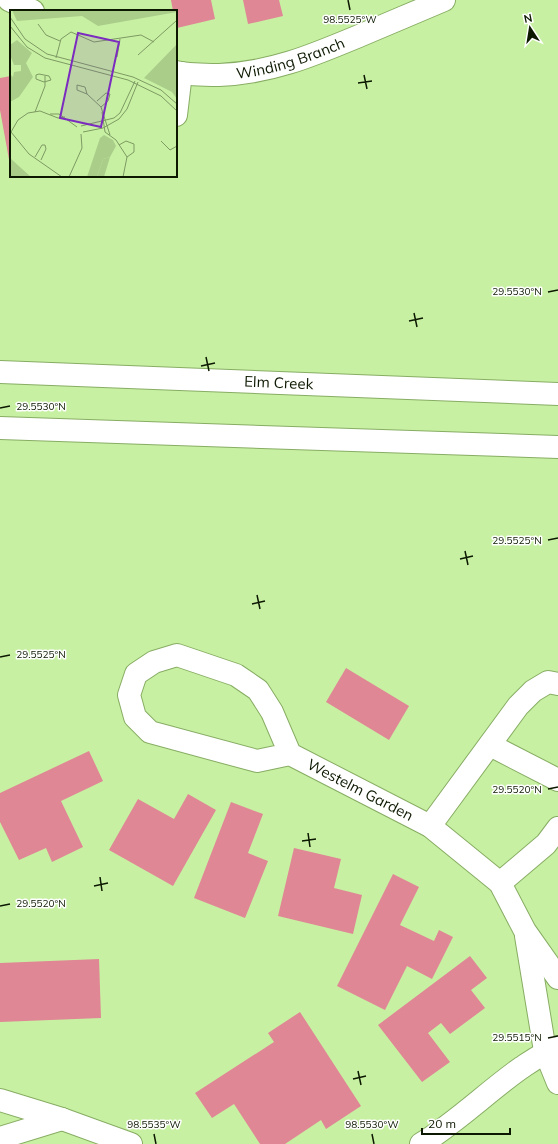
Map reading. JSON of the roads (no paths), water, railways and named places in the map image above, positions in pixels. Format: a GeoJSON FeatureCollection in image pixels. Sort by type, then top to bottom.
{"type":"FeatureCollection","features":[{"type":"Feature","properties":{"kind":"street"},"geometry":{"type":"LineString","coordinates":[[9,0],[32,10]]}},
{"type":"Feature","properties":{"kind":"street","name":"Winding Branch"},"geometry":{"type":"LineString","coordinates":[[178,72],[206,75],[234,74],[262,70],[289,63],[315,54],[444,0]]}},
{"type":"Feature","properties":{"kind":"street"},"geometry":{"type":"LineString","coordinates":[[177,94],[178,72]]}},
{"type":"Feature","properties":{"kind":"street","name":"Elm Creek"},"geometry":{"type":"LineString","coordinates":[[0,372],[558,394]]}},
{"type":"Feature","properties":{"kind":"street"},"geometry":{"type":"LineString","coordinates":[[0,428],[558,447]]}},
{"type":"Feature","properties":{"kind":"street","name":"Westelm Garden"},"geometry":{"type":"LineString","coordinates":[[290,754],[272,712],[258,690],[236,675],[177,655],[154,662],[136,674],[129,695],[135,717],[150,732],[257,760],[290,754],[430,826],[500,883],[525,931],[558,978]]}},
{"type":"Feature","properties":{"kind":"street","name":"Westelm Garden"},"geometry":{"type":"LineString","coordinates":[[430,826],[518,706],[533,691],[548,682],[558,684]]}},
{"type":"Feature","properties":{"kind":"street"},"geometry":{"type":"LineString","coordinates":[[490,745],[558,780]]}},
{"type":"Feature","properties":{"kind":"street"},"geometry":{"type":"LineString","coordinates":[[500,883],[546,844],[558,828]]}},
{"type":"Feature","properties":{"kind":"street","name":"Westelm Garden"},"geometry":{"type":"LineString","coordinates":[[525,931],[552,1049],[558,1083]]}},
{"type":"Feature","properties":{"kind":"street"},"geometry":{"type":"LineString","coordinates":[[421,1144],[436,1135],[510,1076],[552,1049]]}},
{"type":"Feature","properties":{"kind":"street"},"geometry":{"type":"LineString","coordinates":[[0,1100],[62,1119],[131,1144]]}},
{"type":"Feature","properties":{"kind":"street"},"geometry":{"type":"LineString","coordinates":[[0,1138],[62,1119]]}}]}
